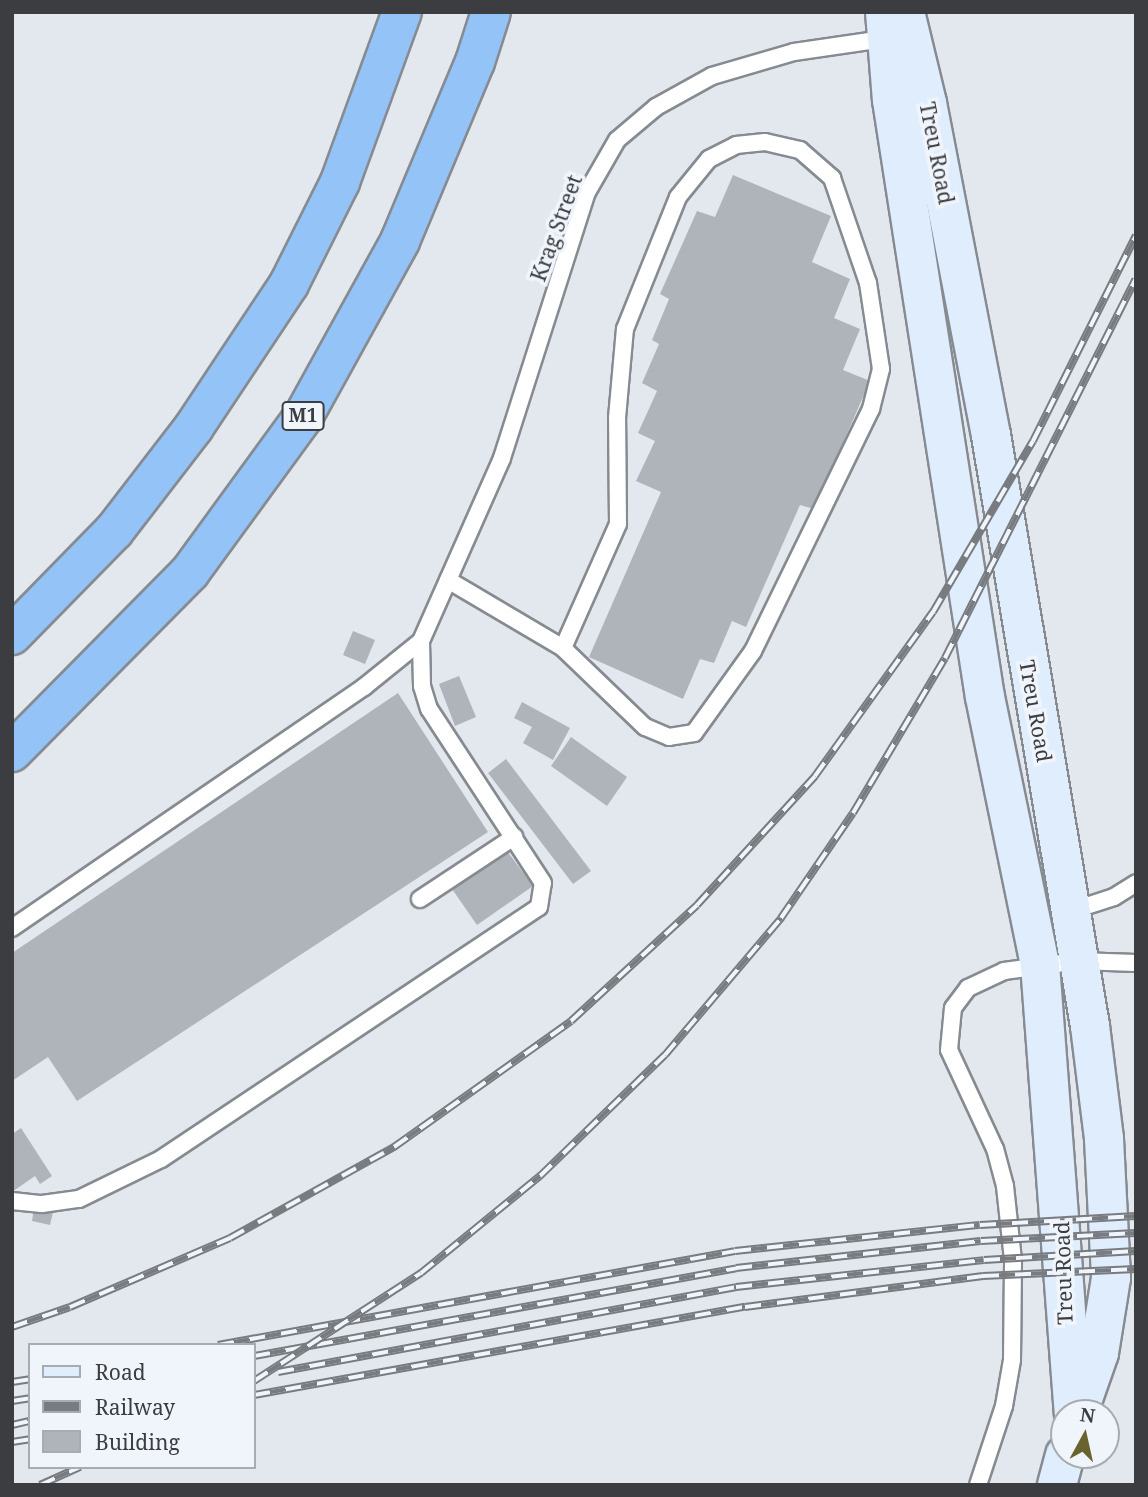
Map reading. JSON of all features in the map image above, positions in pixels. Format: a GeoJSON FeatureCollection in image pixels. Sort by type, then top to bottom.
{"type":"FeatureCollection","features":[{"type":"Feature","properties":{"kind":"highway"},"geometry":{"type":"LineString","coordinates":[[12,635],[114,531],[194,427],[289,284],[340,182],[402,12]]}},
{"type":"Feature","properties":{"kind":"highway","name":"M1"},"geometry":{"type":"LineString","coordinates":[[12,752],[190,572],[303,417],[400,241],[475,62],[491,12]]}},
{"type":"Feature","properties":{"kind":"street","name":"Treu Road"},"geometry":{"type":"LineString","coordinates":[[897,24],[991,435],[1071,911],[1104,1139],[1111,1278],[1099,1353],[1081,1399]]}},
{"type":"Feature","properties":{"kind":"street","name":"Treu Road"},"geometry":{"type":"LineString","coordinates":[[897,24],[894,113],[981,671],[1040,964],[1075,1399]]}},
{"type":"Feature","properties":{"kind":"lane","name":"Krag Street"},"geometry":{"type":"LineString","coordinates":[[421,641],[502,458],[586,194],[617,140],[656,107],[712,76],[897,24]]}},
{"type":"Feature","properties":{"kind":"lane"},"geometry":{"type":"LineString","coordinates":[[448,580],[563,648],[645,727],[668,737],[694,733],[753,651],[871,410],[881,369],[868,283],[832,178],[800,150],[765,142],[736,145],[709,159],[678,197],[625,329],[617,418],[618,524],[563,648]]}},
{"type":"Feature","properties":{"kind":"lane"},"geometry":{"type":"LineString","coordinates":[[12,1201],[42,1204],[79,1199],[161,1159],[539,906],[543,883],[429,709],[422,686],[421,641]]}},
{"type":"Feature","properties":{"kind":"lane"},"geometry":{"type":"LineString","coordinates":[[12,929],[363,687],[421,641]]}},
{"type":"Feature","properties":{"kind":"lane"},"geometry":{"type":"LineString","coordinates":[[421,899],[514,837]]}},
{"type":"Feature","properties":{"kind":"lane"},"geometry":{"type":"LineString","coordinates":[[1071,911],[1114,897],[1136,883]]}},
{"type":"Feature","properties":{"kind":"lane"},"geometry":{"type":"LineString","coordinates":[[978,1485],[1001,1416],[1012,1360],[1013,1260],[1005,1186],[995,1149],[954,1067],[947,1035],[953,1008],[968,988],[1004,971],[1040,964],[1078,961],[1136,963]]}},
{"type":"Feature","properties":{"kind":"building"},"geometry":{"type":"Polygon","coordinates":[[[733,175],[831,216],[812,262],[850,279],[834,318],[860,329],[843,370],[870,381],[814,509],[800,505],[746,627],[732,621],[714,663],[700,659],[683,699],[589,657],[661,492],[636,481],[655,441],[638,433],[657,391],[642,383],[659,344],[652,340],[669,299],[660,294],[697,211],[715,217],[733,175]]]}},
{"type":"Feature","properties":{"kind":"building"},"geometry":{"type":"Polygon","coordinates":[[[353,631],[375,640],[365,664],[343,655],[353,631]]]}},
{"type":"Feature","properties":{"kind":"building"},"geometry":{"type":"Polygon","coordinates":[[[459,676],[476,717],[455,726],[439,684],[459,676]]]}},
{"type":"Feature","properties":{"kind":"building"},"geometry":{"type":"Polygon","coordinates":[[[398,693],[488,832],[77,1101],[48,1057],[12,1081],[12,953],[398,693]]]}},
{"type":"Feature","properties":{"kind":"building"},"geometry":{"type":"Polygon","coordinates":[[[522,702],[570,728],[553,760],[523,743],[532,727],[514,718],[522,702]]]}},
{"type":"Feature","properties":{"kind":"building"},"geometry":{"type":"Polygon","coordinates":[[[571,737],[627,777],[607,806],[551,766],[571,737]]]}},
{"type":"Feature","properties":{"kind":"building"},"geometry":{"type":"Polygon","coordinates":[[[506,759],[591,871],[573,884],[488,773],[506,759]]]}},
{"type":"Feature","properties":{"kind":"building"},"geometry":{"type":"Polygon","coordinates":[[[507,851],[533,886],[477,925],[452,889],[507,851]]]}},
{"type":"Feature","properties":{"kind":"building"},"geometry":{"type":"Polygon","coordinates":[[[21,1128],[52,1176],[40,1184],[35,1176],[12,1192],[12,1134],[21,1128]]]}},
{"type":"Feature","properties":{"kind":"building"},"geometry":{"type":"Polygon","coordinates":[[[34,1208],[53,1212],[50,1225],[32,1221],[34,1208]]]}},
{"type":"Feature","properties":{"kind":"railway"},"geometry":{"type":"LineString","coordinates":[[12,1327],[70,1307],[230,1238],[394,1147],[571,1021],[697,905],[815,776],[933,612],[1033,441],[1136,235]]}},
{"type":"Feature","properties":{"kind":"railway"},"geometry":{"type":"LineString","coordinates":[[256,1380],[421,1273],[540,1176],[665,1055],[781,918],[853,813],[945,658],[1136,279]]}},
{"type":"Feature","properties":{"kind":"railway"},"geometry":{"type":"LineString","coordinates":[[229,1343],[735,1251],[980,1225],[1136,1216]]}},
{"type":"Feature","properties":{"kind":"railway"},"geometry":{"type":"LineString","coordinates":[[256,1356],[736,1268],[981,1241],[1136,1233]]}},
{"type":"Feature","properties":{"kind":"railway"},"geometry":{"type":"LineString","coordinates":[[278,1372],[736,1287],[984,1260],[1136,1251]]}},
{"type":"Feature","properties":{"kind":"railway"},"geometry":{"type":"LineString","coordinates":[[256,1395],[745,1307],[983,1276],[1136,1269]]}},
{"type":"Feature","properties":{"kind":"railway"},"geometry":{"type":"LineString","coordinates":[[12,1382],[28,1379]]}},
{"type":"Feature","properties":{"kind":"railway"},"geometry":{"type":"LineString","coordinates":[[12,1401],[28,1398]]}},
{"type":"Feature","properties":{"kind":"railway"},"geometry":{"type":"LineString","coordinates":[[12,1425],[28,1421]]}},
{"type":"Feature","properties":{"kind":"railway"},"geometry":{"type":"LineString","coordinates":[[12,1442],[28,1439]]}},
{"type":"Feature","properties":{"kind":"railway"},"geometry":{"type":"LineString","coordinates":[[40,1485],[76,1469]]}}]}
